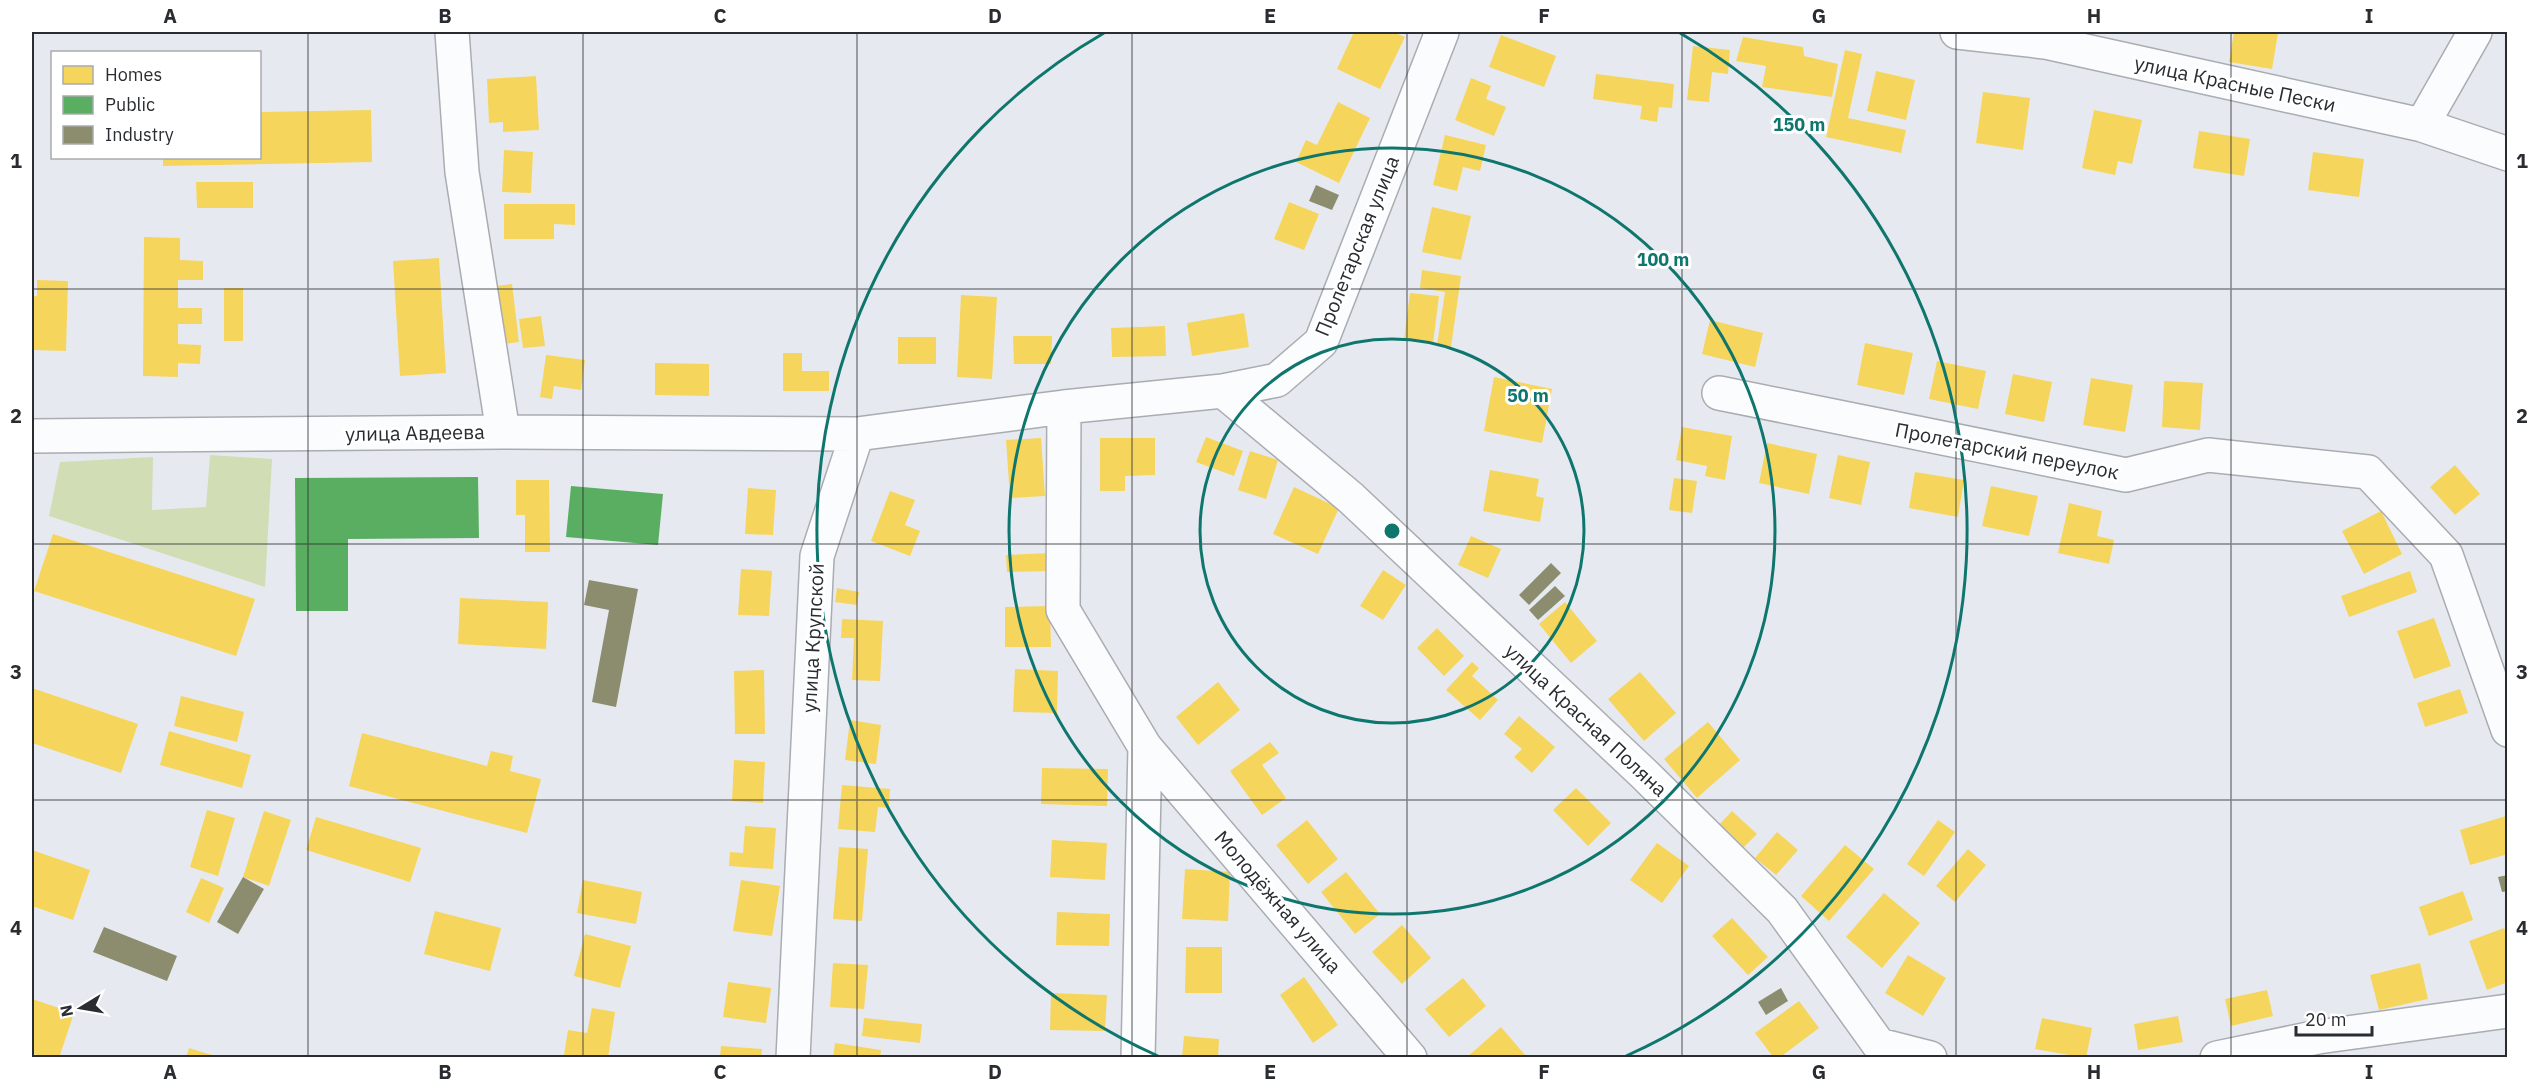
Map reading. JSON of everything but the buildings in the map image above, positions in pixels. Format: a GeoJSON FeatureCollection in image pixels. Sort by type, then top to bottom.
{"type":"FeatureCollection","features":[{"type":"Feature","properties":{"kind":"street","name":"улица Авдеева"},"geometry":{"type":"LineString","coordinates":[[33,443],[503,432],[462,172],[452,32]]}},
{"type":"Feature","properties":{"kind":"street","name":"Пролетарская улица"},"geometry":{"type":"LineString","coordinates":[[857,434],[1064,407],[1223,391],[1278,380],[1321,342],[1442,32]]}},
{"type":"Feature","properties":{"kind":"street","name":"улица Красные Пески"},"geometry":{"type":"LineString","coordinates":[[1957,32],[2048,37],[2422,125],[2508,154]]}},
{"type":"Feature","properties":{"kind":"street"},"geometry":{"type":"LineString","coordinates":[[2422,125],[2475,32]]}},
{"type":"Feature","properties":{"kind":"street","name":"улица Красная Поляна"},"geometry":{"type":"LineString","coordinates":[[1223,391],[1351,498],[1644,774],[1782,910],[1880,1051],[1930,1058]]}},
{"type":"Feature","properties":{"kind":"street","name":"Пролетарский переулок"},"geometry":{"type":"LineString","coordinates":[[1719,393],[2126,475],[2208,455],[2368,472],[2446,555],[2508,730]]}},
{"type":"Feature","properties":{"kind":"street","name":"Молодёжная улица"},"geometry":{"type":"LineString","coordinates":[[1064,407],[1063,610],[1145,747],[1410,1058]]}},
{"type":"Feature","properties":{"kind":"street"},"geometry":{"type":"LineString","coordinates":[[503,432],[857,434]]}},
{"type":"Feature","properties":{"kind":"street","name":"улица Крупской"},"geometry":{"type":"LineString","coordinates":[[793,1058],[817,556],[857,434]]}},
{"type":"Feature","properties":{"kind":"street"},"geometry":{"type":"LineString","coordinates":[[1138,1058],[1145,747]]}},
{"type":"Feature","properties":{"kind":"street"},"geometry":{"type":"LineString","coordinates":[[2217,1058],[2318,1037],[2508,1011]]}},
{"type":"Feature","properties":{"kind":"green space"},"geometry":{"type":"Polygon","coordinates":[[[210,455],[272,459],[265,587],[49,516],[60,462],[153,457],[152,510],[206,507],[210,455]]]}}]}
